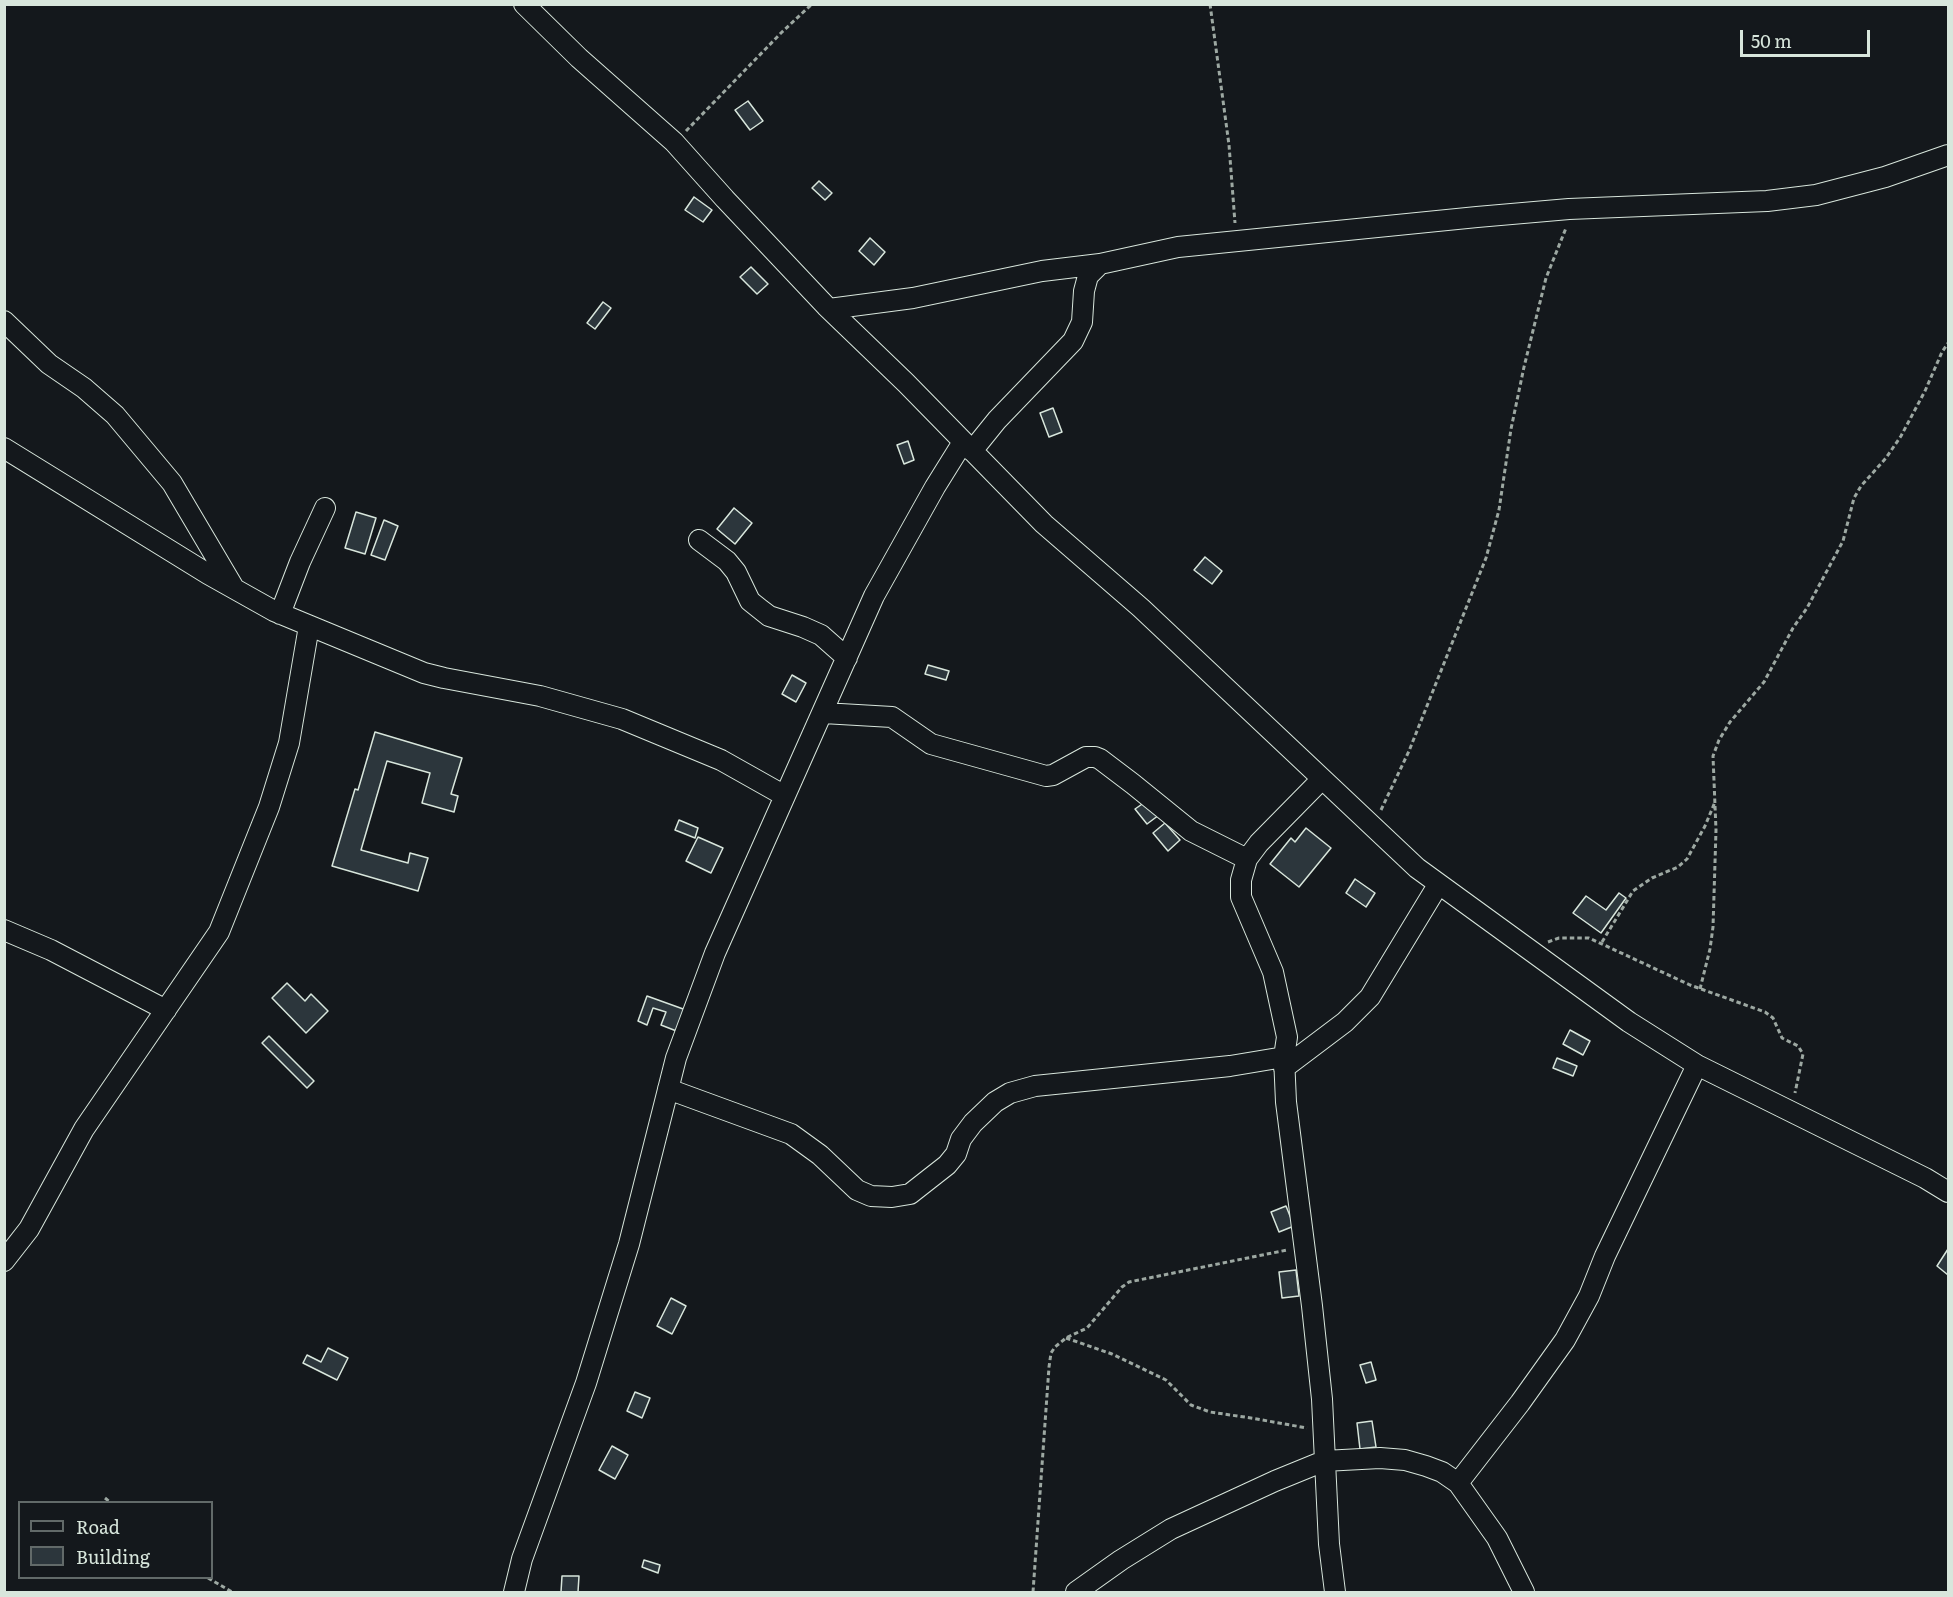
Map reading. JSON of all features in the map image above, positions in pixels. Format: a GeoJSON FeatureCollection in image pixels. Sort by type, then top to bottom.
{"type":"FeatureCollection","features":[{"type":"Feature","properties":{"kind":"street"},"geometry":{"type":"LineString","coordinates":[[524,4],[579,58],[674,142],[829,309],[1044,524],[1141,608],[1417,868],[1629,1022],[1697,1065],[1925,1178],[1948,1192]]}},
{"type":"Feature","properties":{"kind":"street"},"geometry":{"type":"LineString","coordinates":[[829,309],[913,298],[1042,271],[1100,264],[1178,247],[1573,209],[1767,201],[1816,195],[1885,177],[1948,155]]}},
{"type":"Feature","properties":{"kind":"street"},"geometry":{"type":"LineString","coordinates":[[514,1593],[522,1559],[586,1383],[629,1244],[676,1058],[715,953],[874,596],[935,487],[968,447],[1073,342],[1082,322],[1084,291],[1088,276],[1100,264]]}},
{"type":"Feature","properties":{"kind":"street"},"geometry":{"type":"LineString","coordinates":[[4,321],[49,364],[84,388],[115,415],[172,483],[234,588]]}},
{"type":"Feature","properties":{"kind":"street"},"geometry":{"type":"LineString","coordinates":[[4,448],[280,614],[424,673],[540,696],[622,718],[721,760],[785,796]]}},
{"type":"Feature","properties":{"kind":"street"},"geometry":{"type":"LineString","coordinates":[[280,614],[325,508]]}},
{"type":"Feature","properties":{"kind":"street"},"geometry":{"type":"LineString","coordinates":[[699,540],[727,561],[736,572],[750,601],[760,609],[769,616],[821,635],[847,658]]}},
{"type":"Feature","properties":{"kind":"street"},"geometry":{"type":"LineString","coordinates":[[4,1261],[29,1229],[84,1130],[219,932],[269,807],[289,743],[309,626]]}},
{"type":"Feature","properties":{"kind":"street"},"geometry":{"type":"LineString","coordinates":[[823,713],[892,717],[931,744],[1046,776],[1053,776],[1086,757],[1095,757],[1191,831],[1247,859]]}},
{"type":"Feature","properties":{"kind":"street"},"geometry":{"type":"LineString","coordinates":[[1321,780],[1259,843],[1247,859],[1241,880],[1241,897],[1276,982],[1287,1037],[1284,1062],[1286,1102],[1312,1306],[1323,1431],[1329,1544],[1335,1593]]}},
{"type":"Feature","properties":{"kind":"street"},"geometry":{"type":"LineString","coordinates":[[668,1089],[791,1134],[820,1155],[857,1190],[872,1196],[892,1197],[910,1194],[947,1165],[956,1154],[961,1139],[973,1124],[995,1102],[1011,1093],[1057,1083],[1284,1062],[1345,1022],[1370,997],[1438,885]]}},
{"type":"Feature","properties":{"kind":"street"},"geometry":{"type":"LineString","coordinates":[[4,930],[51,950],[166,1010]]}},
{"type":"Feature","properties":{"kind":"street"},"geometry":{"type":"LineString","coordinates":[[1458,1483],[1565,1340],[1589,1296],[1605,1256],[1697,1065]]}},
{"type":"Feature","properties":{"kind":"street"},"geometry":{"type":"LineString","coordinates":[[1076,1593],[1121,1560],[1171,1528],[1275,1481],[1324,1461],[1380,1458],[1405,1460],[1442,1472],[1458,1483],[1497,1538],[1524,1593]]}},
{"type":"Feature","properties":{"kind":"path"},"geometry":{"type":"LineString","coordinates":[[674,142],[812,4]]}},
{"type":"Feature","properties":{"kind":"path"},"geometry":{"type":"LineString","coordinates":[[1210,4],[1228,133],[1237,241]]}},
{"type":"Feature","properties":{"kind":"path"},"geometry":{"type":"LineString","coordinates":[[1372,827],[1409,751],[1486,558],[1499,510],[1511,429],[1539,306],[1546,278],[1573,209]]}},
{"type":"Feature","properties":{"kind":"path"},"geometry":{"type":"LineString","coordinates":[[1700,989],[1713,927],[1716,879],[1716,800],[1713,756],[1719,740],[1730,722],[1764,682],[1793,628],[1807,608],[1843,541],[1854,498],[1901,436],[1948,343]]}},
{"type":"Feature","properties":{"kind":"path"},"geometry":{"type":"LineString","coordinates":[[1602,942],[1633,891],[1652,878],[1678,867],[1687,859],[1716,800]]}},
{"type":"Feature","properties":{"kind":"path"},"geometry":{"type":"LineString","coordinates":[[1527,950],[1559,938],[1577,936],[1602,942],[1660,972],[1766,1012],[1773,1018],[1782,1038],[1798,1046],[1803,1054],[1791,1112]]}},
{"type":"Feature","properties":{"kind":"path"},"geometry":{"type":"LineString","coordinates":[[1033,1593],[1050,1359],[1055,1347],[1066,1338],[1087,1328],[1129,1282],[1304,1247]]}},
{"type":"Feature","properties":{"kind":"path"},"geometry":{"type":"LineString","coordinates":[[1066,1338],[1112,1354],[1166,1380],[1191,1405],[1210,1412],[1323,1431]]}},
{"type":"Feature","properties":{"kind":"path"},"geometry":{"type":"LineString","coordinates":[[105,1498],[108,1501]]}},
{"type":"Feature","properties":{"kind":"path"},"geometry":{"type":"LineString","coordinates":[[210,1579],[232,1593]]}},
{"type":"Feature","properties":{"kind":"building"},"geometry":{"type":"Polygon","coordinates":[[[748,101],[763,121],[750,130],[735,110],[748,101]]]}},
{"type":"Feature","properties":{"kind":"building"},"geometry":{"type":"Polygon","coordinates":[[[819,181],[832,193],[825,200],[812,188],[819,181]]]}},
{"type":"Feature","properties":{"kind":"building"},"geometry":{"type":"Polygon","coordinates":[[[694,197],[712,210],[703,222],[685,210],[694,197]]]}},
{"type":"Feature","properties":{"kind":"building"},"geometry":{"type":"Polygon","coordinates":[[[870,238],[885,252],[874,265],[859,251],[870,238]]]}},
{"type":"Feature","properties":{"kind":"building"},"geometry":{"type":"Polygon","coordinates":[[[751,267],[768,284],[757,294],[740,277],[751,267]]]}},
{"type":"Feature","properties":{"kind":"building"},"geometry":{"type":"Polygon","coordinates":[[[603,302],[611,308],[595,329],[587,323],[603,302]]]}},
{"type":"Feature","properties":{"kind":"building"},"geometry":{"type":"Polygon","coordinates":[[[1053,408],[1062,432],[1049,437],[1040,413],[1053,408]]]}},
{"type":"Feature","properties":{"kind":"building"},"geometry":{"type":"Polygon","coordinates":[[[908,441],[914,460],[904,464],[897,445],[908,441]]]}},
{"type":"Feature","properties":{"kind":"building"},"geometry":{"type":"Polygon","coordinates":[[[734,508],[752,523],[735,544],[717,529],[734,508]]]}},
{"type":"Feature","properties":{"kind":"building"},"geometry":{"type":"Polygon","coordinates":[[[356,512],[376,518],[365,554],[345,548],[356,512]]]}},
{"type":"Feature","properties":{"kind":"building"},"geometry":{"type":"Polygon","coordinates":[[[384,520],[398,526],[385,560],[371,555],[384,520]]]}},
{"type":"Feature","properties":{"kind":"building"},"geometry":{"type":"Polygon","coordinates":[[[1205,557],[1222,571],[1212,584],[1194,570],[1205,557]]]}},
{"type":"Feature","properties":{"kind":"building"},"geometry":{"type":"Polygon","coordinates":[[[928,665],[949,671],[946,680],[925,674],[928,665]]]}},
{"type":"Feature","properties":{"kind":"building"},"geometry":{"type":"Polygon","coordinates":[[[792,675],[806,683],[796,702],[782,694],[792,675]]]}},
{"type":"Feature","properties":{"kind":"building"},"geometry":{"type":"Polygon","coordinates":[[[375,732],[462,758],[451,794],[458,796],[454,812],[422,803],[430,773],[387,761],[361,850],[408,863],[410,853],[428,858],[418,891],[332,866],[375,732]]]}},
{"type":"Feature","properties":{"kind":"building"},"geometry":{"type":"Polygon","coordinates":[[[1148,800],[1159,815],[1147,824],[1135,809],[1148,800]]]}},
{"type":"Feature","properties":{"kind":"building"},"geometry":{"type":"Polygon","coordinates":[[[679,820],[698,828],[695,838],[675,830],[679,820]]]}},
{"type":"Feature","properties":{"kind":"building"},"geometry":{"type":"Polygon","coordinates":[[[1165,823],[1180,840],[1168,851],[1153,833],[1165,823]]]}},
{"type":"Feature","properties":{"kind":"building"},"geometry":{"type":"Polygon","coordinates":[[[1306,828],[1331,848],[1299,887],[1270,864],[1291,838],[1295,842],[1306,828]]]}},
{"type":"Feature","properties":{"kind":"building"},"geometry":{"type":"Polygon","coordinates":[[[698,837],[723,848],[711,873],[686,861],[698,837]]]}},
{"type":"Feature","properties":{"kind":"building"},"geometry":{"type":"Polygon","coordinates":[[[1355,879],[1375,893],[1366,907],[1346,893],[1355,879]]]}},
{"type":"Feature","properties":{"kind":"building"},"geometry":{"type":"Polygon","coordinates":[[[1619,893],[1626,898],[1601,933],[1573,913],[1586,896],[1606,910],[1619,893]]]}},
{"type":"Feature","properties":{"kind":"building"},"geometry":{"type":"Polygon","coordinates":[[[287,983],[305,1001],[311,994],[328,1011],[306,1033],[272,998],[287,983]]]}},
{"type":"Feature","properties":{"kind":"building"},"geometry":{"type":"Polygon","coordinates":[[[647,996],[686,1010],[679,1032],[661,1025],[666,1012],[653,1008],[647,1025],[638,1021],[647,996]]]}},
{"type":"Feature","properties":{"kind":"building"},"geometry":{"type":"Polygon","coordinates":[[[1570,1030],[1590,1041],[1583,1055],[1563,1044],[1570,1030]]]}},
{"type":"Feature","properties":{"kind":"building"},"geometry":{"type":"Polygon","coordinates":[[[269,1036],[314,1081],[307,1088],[262,1043],[269,1036]]]}},
{"type":"Feature","properties":{"kind":"building"},"geometry":{"type":"Polygon","coordinates":[[[1557,1058],[1577,1066],[1573,1076],[1553,1068],[1557,1058]]]}},
{"type":"Feature","properties":{"kind":"building"},"geometry":{"type":"Polygon","coordinates":[[[1286,1206],[1294,1226],[1279,1232],[1271,1212],[1286,1206]]]}},
{"type":"Feature","properties":{"kind":"building"},"geometry":{"type":"Polygon","coordinates":[[[1948,1249],[1948,1275],[1937,1266],[1948,1249]]]}},
{"type":"Feature","properties":{"kind":"building"},"geometry":{"type":"Polygon","coordinates":[[[1296,1270],[1299,1296],[1282,1298],[1279,1272],[1296,1270]]]}},
{"type":"Feature","properties":{"kind":"building"},"geometry":{"type":"Polygon","coordinates":[[[671,1298],[686,1306],[672,1334],[657,1326],[671,1298]]]}},
{"type":"Feature","properties":{"kind":"building"},"geometry":{"type":"Polygon","coordinates":[[[328,1348],[348,1358],[337,1380],[303,1363],[307,1355],[321,1362],[328,1348]]]}},
{"type":"Feature","properties":{"kind":"building"},"geometry":{"type":"Polygon","coordinates":[[[1371,1362],[1376,1380],[1366,1383],[1360,1365],[1371,1362]]]}},
{"type":"Feature","properties":{"kind":"building"},"geometry":{"type":"Polygon","coordinates":[[[635,1392],[650,1398],[642,1418],[627,1411],[635,1392]]]}},
{"type":"Feature","properties":{"kind":"building"},"geometry":{"type":"Polygon","coordinates":[[[1372,1421],[1376,1447],[1360,1449],[1357,1423],[1372,1421]]]}},
{"type":"Feature","properties":{"kind":"building"},"geometry":{"type":"Polygon","coordinates":[[[612,1446],[628,1455],[615,1479],[599,1470],[612,1446]]]}},
{"type":"Feature","properties":{"kind":"building"},"geometry":{"type":"Polygon","coordinates":[[[644,1560],[660,1565],[658,1573],[642,1567],[644,1560]]]}},
{"type":"Feature","properties":{"kind":"building"},"geometry":{"type":"Polygon","coordinates":[[[562,1576],[579,1576],[578,1592],[561,1592],[562,1576]]]}}]}
